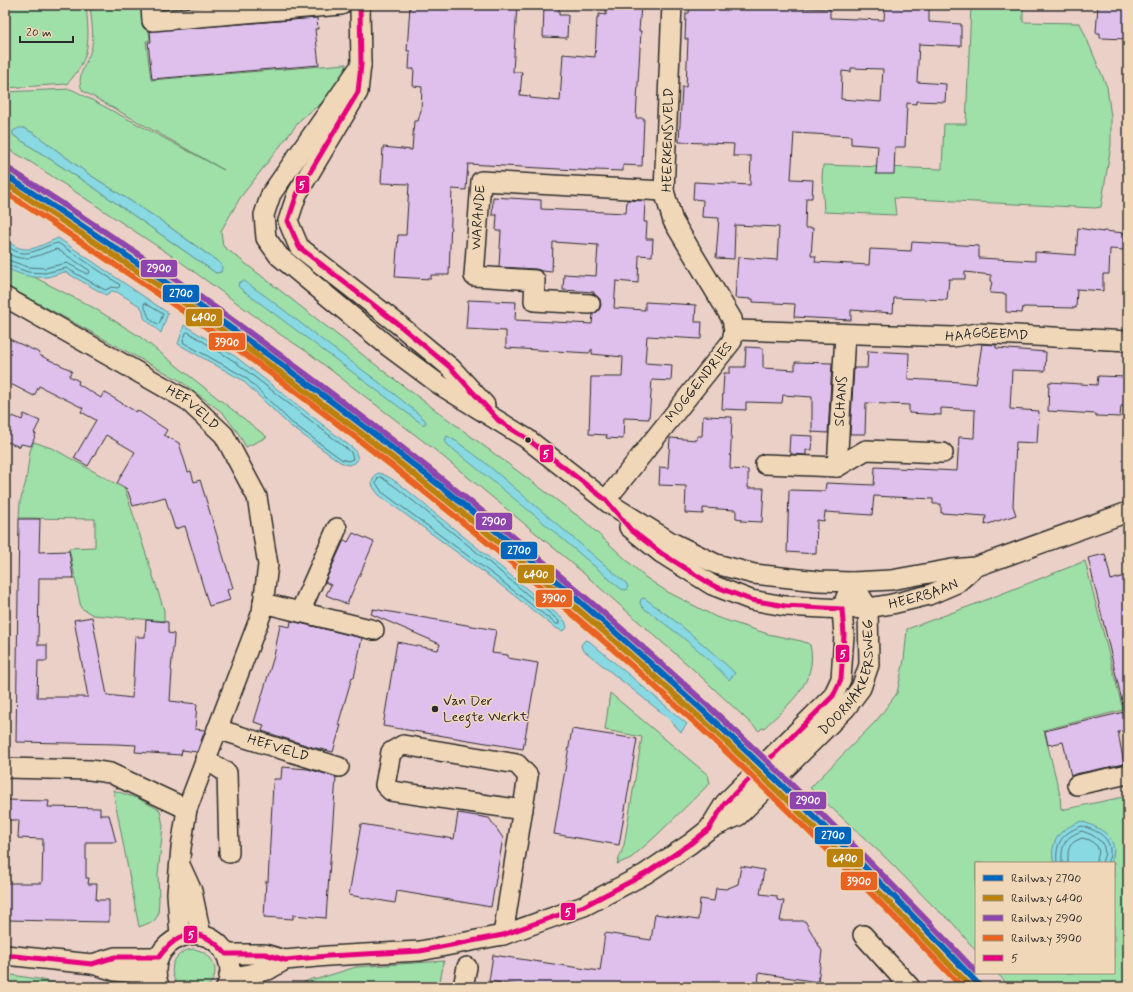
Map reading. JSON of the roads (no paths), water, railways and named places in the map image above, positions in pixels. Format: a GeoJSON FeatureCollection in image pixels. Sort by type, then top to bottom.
{"type":"FeatureCollection","features":[{"type":"Feature","properties":{"kind":"street"},"geometry":{"type":"LineString","coordinates":[[151,5],[152,21],[340,5]]}},
{"type":"Feature","properties":{"kind":"street"},"geometry":{"type":"LineString","coordinates":[[360,5],[361,65]]}},
{"type":"Feature","properties":{"kind":"street","name":"HEERKENSVELD"},"geometry":{"type":"LineString","coordinates":[[672,5],[664,191],[674,221],[732,319],[734,330]]}},
{"type":"Feature","properties":{"kind":"street","name":"HEERBAAN"},"geometry":{"type":"LineString","coordinates":[[361,65],[358,92],[297,194],[288,221],[299,247],[398,324],[451,368],[499,421]]}},
{"type":"Feature","properties":{"kind":"street","name":"HEERBAAN"},"geometry":{"type":"LineString","coordinates":[[361,65],[271,194],[264,215],[266,238],[279,256],[389,347],[440,385],[526,438],[608,502],[671,542],[716,564],[754,574],[818,581],[852,582],[891,580],[952,569],[975,567],[1128,513]]}},
{"type":"Feature","properties":{"kind":"street","name":"WARANDE"},"geometry":{"type":"LineString","coordinates":[[590,304],[534,301],[535,280],[474,276],[481,181],[664,191]]}},
{"type":"Feature","properties":{"kind":"street","name":"HEFVELD"},"geometry":{"type":"LineString","coordinates":[[5,297],[187,400],[224,435],[257,497],[268,565],[262,612],[187,808],[181,848],[177,893],[180,937]]}},
{"type":"Feature","properties":{"kind":"street","name":"MOGGENDRIES"},"geometry":{"type":"LineString","coordinates":[[608,502],[732,341],[734,330],[845,334]]}},
{"type":"Feature","properties":{"kind":"street","name":"HAAGBEEMD"},"geometry":{"type":"LineString","coordinates":[[845,334],[953,338],[978,333],[1128,341]]}},
{"type":"Feature","properties":{"kind":"street","name":"SCHANS"},"geometry":{"type":"LineString","coordinates":[[837,467],[845,334]]}},
{"type":"Feature","properties":{"kind":"street"},"geometry":{"type":"LineString","coordinates":[[765,464],[837,467],[866,450],[943,453]]}},
{"type":"Feature","properties":{"kind":"street","name":"HEERBAAN"},"geometry":{"type":"LineString","coordinates":[[608,502],[631,530],[661,553],[712,585],[751,600],[785,606],[842,609],[868,608],[929,595],[957,583],[975,567]]}},
{"type":"Feature","properties":{"kind":"street"},"geometry":{"type":"LineString","coordinates":[[300,612],[337,528]]}},
{"type":"Feature","properties":{"kind":"street","name":"DOORNAKKERSWEG"},"geometry":{"type":"LineString","coordinates":[[226,954],[265,954],[285,960],[420,951],[502,935],[584,906],[651,870],[690,844],[709,829],[738,816],[846,708],[861,688],[868,665],[868,608],[852,582]]}},
{"type":"Feature","properties":{"kind":"street","name":"DOORNAKKERSWEG"},"geometry":{"type":"LineString","coordinates":[[709,829],[725,803],[832,696],[841,679],[844,635],[842,609],[852,582]]}},
{"type":"Feature","properties":{"kind":"street"},"geometry":{"type":"LineString","coordinates":[[263,602],[374,630]]}},
{"type":"Feature","properties":{"kind":"street","name":"HEFVELD"},"geometry":{"type":"LineString","coordinates":[[217,729],[339,767]]}},
{"type":"Feature","properties":{"kind":"street"},"geometry":{"type":"LineString","coordinates":[[502,935],[528,776],[517,764],[403,745],[391,752],[385,785],[391,791],[522,810]]}},
{"type":"Feature","properties":{"kind":"street"},"geometry":{"type":"LineString","coordinates":[[205,759],[227,773],[229,853]]}},
{"type":"Feature","properties":{"kind":"street"},"geometry":{"type":"LineString","coordinates":[[5,768],[90,770],[110,773],[187,808]]}},
{"type":"Feature","properties":{"kind":"street"},"geometry":{"type":"LineString","coordinates":[[1077,785],[1128,774]]}},
{"type":"Feature","properties":{"kind":"street","name":"HEFVELD"},"geometry":{"type":"LineString","coordinates":[[180,866],[192,891],[201,935]]}},
{"type":"Feature","properties":{"kind":"street"},"geometry":{"type":"LineString","coordinates":[[5,955],[92,964],[115,971],[158,973],[164,948],[171,941],[180,937],[194,934],[201,935],[215,942],[226,954],[230,969],[228,982]]}},
{"type":"Feature","properties":{"kind":"street"},"geometry":{"type":"LineString","coordinates":[[863,935],[910,987]]}},
{"type":"Feature","properties":{"kind":"street","name":"DOORNAKKERSWEG"},"geometry":{"type":"LineString","coordinates":[[228,982],[240,976],[268,970],[285,960]]}},
{"type":"Feature","properties":{"kind":"street"},"geometry":{"type":"LineString","coordinates":[[463,987],[467,967]]}},
{"type":"Feature","properties":{"kind":"water"},"geometry":{"type":"Polygon","coordinates":[[[19,128],[24,128],[35,134],[87,173],[157,218],[221,264],[221,272],[216,273],[96,189],[13,135],[13,131],[19,128]]]}},
{"type":"Feature","properties":{"kind":"water"},"geometry":{"type":"Polygon","coordinates":[[[58,238],[168,313],[161,333],[144,318],[143,311],[140,306],[117,292],[112,291],[106,295],[65,272],[47,277],[31,277],[5,267],[5,239],[19,248],[31,249],[58,238]]]}},
{"type":"Feature","properties":{"kind":"water"},"geometry":{"type":"Polygon","coordinates":[[[242,281],[266,296],[390,390],[424,419],[426,422],[425,424],[422,424],[241,289],[238,286],[242,281]]]}},
{"type":"Feature","properties":{"kind":"water"},"geometry":{"type":"Polygon","coordinates":[[[184,325],[236,357],[355,450],[358,459],[355,463],[348,465],[340,462],[289,425],[242,380],[178,344],[184,325]]]}},
{"type":"Feature","properties":{"kind":"water"},"geometry":{"type":"Polygon","coordinates":[[[447,436],[483,461],[626,583],[628,587],[626,590],[621,589],[538,518],[448,445],[445,441],[447,436]]]}},
{"type":"Feature","properties":{"kind":"water"},"geometry":{"type":"Polygon","coordinates":[[[378,473],[390,478],[406,489],[499,566],[565,621],[567,627],[566,629],[562,631],[554,627],[493,579],[379,495],[373,487],[372,482],[375,475],[378,473]]]}},
{"type":"Feature","properties":{"kind":"water"},"geometry":{"type":"Polygon","coordinates":[[[644,598],[691,634],[735,673],[729,680],[698,650],[642,607],[640,603],[641,599],[644,598]]]}},
{"type":"Feature","properties":{"kind":"water"},"geometry":{"type":"Polygon","coordinates":[[[585,640],[589,641],[687,724],[681,732],[667,717],[582,649],[581,645],[585,640]]]}},
{"type":"Feature","properties":{"kind":"water"},"geometry":{"type":"Polygon","coordinates":[[[1081,821],[1096,827],[1108,835],[1113,847],[1111,862],[1054,862],[1052,854],[1055,841],[1066,829],[1081,821]]]}},
{"type":"Feature","properties":{"kind":"rail line","name":"2900"},"geometry":{"type":"LineString","coordinates":[[9,169],[148,261],[260,340],[391,439],[520,542],[645,649],[741,736],[844,836],[975,971]]}},
{"type":"Feature","properties":{"kind":"rail line","name":"2700"},"geometry":{"type":"LineString","coordinates":[[5,175],[141,265],[274,359],[384,442],[492,528],[597,616],[700,708],[808,810],[981,987]]}},
{"type":"Feature","properties":{"kind":"rail line","name":"6400"},"geometry":{"type":"LineString","coordinates":[[5,183],[184,303],[251,351],[383,450],[511,553],[636,660],[767,781],[971,987]]}},
{"type":"Feature","properties":{"kind":"rail line","name":"3900"},"geometry":{"type":"LineString","coordinates":[[5,192],[138,280],[269,372],[378,454],[536,583],[690,718],[760,783],[896,918],[962,987]]}},
{"type":"Feature","properties":{"kind":"place","name":"Van Der Leegte Werkt"},"geometry":{"type":"Point","coordinates":[435,709]}}]}
